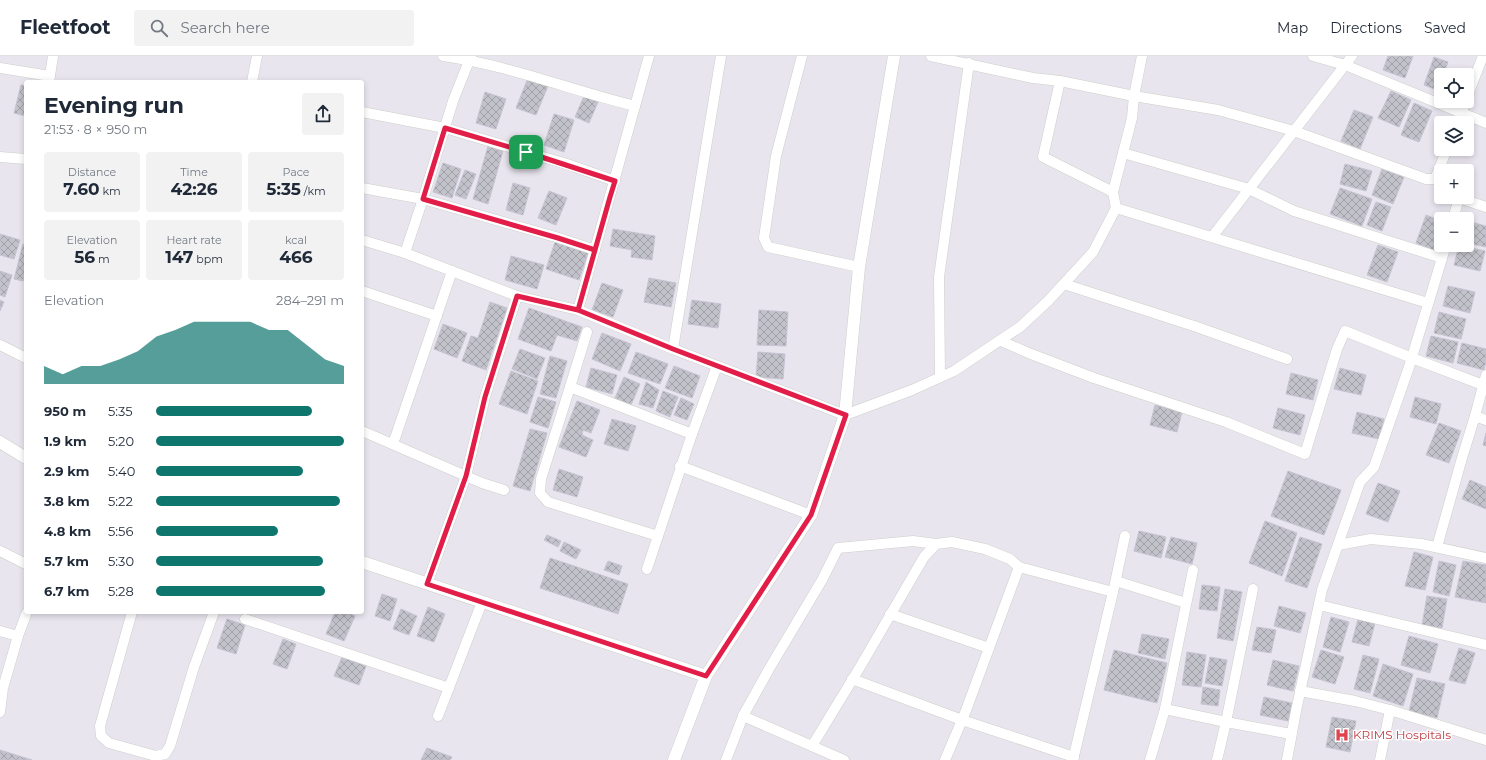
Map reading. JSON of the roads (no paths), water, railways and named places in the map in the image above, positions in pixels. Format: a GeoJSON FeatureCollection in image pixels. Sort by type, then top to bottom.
{"type":"FeatureCollection","features":[{"type":"Feature","properties":{"kind":"street"},"geometry":{"type":"LineString","coordinates":[[0,68],[49,79],[53,56]]}},
{"type":"Feature","properties":{"kind":"street"},"geometry":{"type":"LineString","coordinates":[[252,80],[257,56]]}},
{"type":"Feature","properties":{"kind":"street"},"geometry":{"type":"LineString","coordinates":[[442,56],[471,58],[635,106]]}},
{"type":"Feature","properties":{"kind":"street"},"geometry":{"type":"LineString","coordinates":[[578,310],[649,56]]}},
{"type":"Feature","properties":{"kind":"street"},"geometry":{"type":"LineString","coordinates":[[673,349],[721,56]]}},
{"type":"Feature","properties":{"kind":"street"},"geometry":{"type":"LineString","coordinates":[[802,56],[776,156],[764,238],[768,247],[859,267]]}},
{"type":"Feature","properties":{"kind":"street"},"geometry":{"type":"LineString","coordinates":[[674,760],[706,676],[811,515],[846,415],[859,267],[894,56]]}},
{"type":"Feature","properties":{"kind":"street"},"geometry":{"type":"LineString","coordinates":[[931,56],[1033,78],[1060,81],[1134,96],[1218,110],[1294,131],[1426,179],[1434,180]]}},
{"type":"Feature","properties":{"kind":"street"},"geometry":{"type":"LineString","coordinates":[[364,241],[405,253],[517,296],[578,310],[673,349],[846,415],[912,390],[954,371],[1001,340],[1020,327],[1048,301],[1093,252],[1116,208],[1113,192],[1132,118],[1134,96],[1142,56]]}},
{"type":"Feature","properties":{"kind":"street"},"geometry":{"type":"LineString","coordinates":[[1313,56],[1345,65],[1486,123]]}},
{"type":"Feature","properties":{"kind":"street"},"geometry":{"type":"LineString","coordinates":[[1212,237],[1352,56]]}},
{"type":"Feature","properties":{"kind":"street"},"geometry":{"type":"LineString","coordinates":[[1474,79],[1483,56]]}},
{"type":"Feature","properties":{"kind":"street"},"geometry":{"type":"LineString","coordinates":[[405,253],[453,101],[471,58]]}},
{"type":"Feature","properties":{"kind":"street"},"geometry":{"type":"LineString","coordinates":[[940,377],[939,277],[969,63]]}},
{"type":"Feature","properties":{"kind":"street"},"geometry":{"type":"LineString","coordinates":[[1060,81],[1043,157],[1113,192]]}},
{"type":"Feature","properties":{"kind":"street"},"geometry":{"type":"LineString","coordinates":[[1460,116],[1463,108]]}},
{"type":"Feature","properties":{"kind":"street"},"geometry":{"type":"LineString","coordinates":[[364,112],[445,128],[567,164],[615,181]]}},
{"type":"Feature","properties":{"kind":"street"},"geometry":{"type":"LineString","coordinates":[[1122,153],[1249,189],[1294,211],[1442,258]]}},
{"type":"Feature","properties":{"kind":"street"},"geometry":{"type":"LineString","coordinates":[[0,157],[24,159]]}},
{"type":"Feature","properties":{"kind":"street"},"geometry":{"type":"LineString","coordinates":[[364,188],[423,199],[517,225],[595,250]]}},
{"type":"Feature","properties":{"kind":"street"},"geometry":{"type":"LineString","coordinates":[[1474,203],[1486,207]]}},
{"type":"Feature","properties":{"kind":"street"},"geometry":{"type":"LineString","coordinates":[[1116,208],[1428,304]]}},
{"type":"Feature","properties":{"kind":"street"},"geometry":{"type":"LineString","coordinates":[[1287,760],[1291,734],[1322,590],[1360,482],[1374,467],[1412,358],[1444,252]]}},
{"type":"Feature","properties":{"kind":"street"},"geometry":{"type":"LineString","coordinates":[[393,444],[452,272]]}},
{"type":"Feature","properties":{"kind":"street"},"geometry":{"type":"LineString","coordinates":[[1064,284],[1194,326],[1287,359]]}},
{"type":"Feature","properties":{"kind":"street"},"geometry":{"type":"LineString","coordinates":[[364,292],[437,316]]}},
{"type":"Feature","properties":{"kind":"street"},"geometry":{"type":"LineString","coordinates":[[427,584],[466,476],[485,397],[517,296]]}},
{"type":"Feature","properties":{"kind":"street"},"geometry":{"type":"LineString","coordinates":[[1001,340],[1031,354],[1094,378],[1226,422],[1305,454],[1337,350],[1345,331],[1412,358],[1485,380],[1437,547]]}},
{"type":"Feature","properties":{"kind":"street"},"geometry":{"type":"LineString","coordinates":[[587,332],[541,479],[540,493],[548,502],[658,536]]}},
{"type":"Feature","properties":{"kind":"street"},"geometry":{"type":"LineString","coordinates":[[0,345],[24,357]]}},
{"type":"Feature","properties":{"kind":"street"},"geometry":{"type":"LineString","coordinates":[[647,569],[680,466],[717,366]]}},
{"type":"Feature","properties":{"kind":"street"},"geometry":{"type":"LineString","coordinates":[[570,387],[692,434]]}},
{"type":"Feature","properties":{"kind":"street"},"geometry":{"type":"LineString","coordinates":[[1475,416],[1486,420]]}},
{"type":"Feature","properties":{"kind":"street"},"geometry":{"type":"LineString","coordinates":[[364,432],[482,483],[504,490]]}},
{"type":"Feature","properties":{"kind":"street"},"geometry":{"type":"LineString","coordinates":[[0,442],[24,457]]}},
{"type":"Feature","properties":{"kind":"street"},"geometry":{"type":"LineString","coordinates":[[680,466],[811,515]]}},
{"type":"Feature","properties":{"kind":"street"},"geometry":{"type":"LineString","coordinates":[[852,679],[1073,759],[1116,581],[1125,536]]}},
{"type":"Feature","properties":{"kind":"street"},"geometry":{"type":"LineString","coordinates":[[1338,545],[1371,539],[1421,544],[1486,558]]}},
{"type":"Feature","properties":{"kind":"street"},"geometry":{"type":"LineString","coordinates":[[726,760],[743,716],[822,580],[838,548],[913,541],[936,544],[952,542],[985,549],[1010,559],[1019,567],[1113,592]]}},
{"type":"Feature","properties":{"kind":"street"},"geometry":{"type":"LineString","coordinates":[[812,746],[924,557],[936,544]]}},
{"type":"Feature","properties":{"kind":"street"},"geometry":{"type":"LineString","coordinates":[[0,551],[24,563]]}},
{"type":"Feature","properties":{"kind":"street"},"geometry":{"type":"LineString","coordinates":[[364,563],[706,676]]}},
{"type":"Feature","properties":{"kind":"street"},"geometry":{"type":"LineString","coordinates":[[945,760],[962,720],[1019,567]]}},
{"type":"Feature","properties":{"kind":"street"},"geometry":{"type":"LineString","coordinates":[[1150,760],[1164,709],[1193,570]]}},
{"type":"Feature","properties":{"kind":"street"},"geometry":{"type":"LineString","coordinates":[[1116,581],[1186,603]]}},
{"type":"Feature","properties":{"kind":"street"},"geometry":{"type":"LineString","coordinates":[[1217,760],[1253,589]]}},
{"type":"Feature","properties":{"kind":"street"},"geometry":{"type":"LineString","coordinates":[[438,716],[482,602]]}},
{"type":"Feature","properties":{"kind":"street"},"geometry":{"type":"LineString","coordinates":[[1319,605],[1486,645]]}},
{"type":"Feature","properties":{"kind":"street"},"geometry":{"type":"LineString","coordinates":[[0,712],[3,688],[18,636],[26,614]]}},
{"type":"Feature","properties":{"kind":"street"},"geometry":{"type":"LineString","coordinates":[[131,614],[100,726],[101,736],[109,743],[156,756],[165,754],[170,746],[194,667],[213,614]]}},
{"type":"Feature","properties":{"kind":"street"},"geometry":{"type":"LineString","coordinates":[[890,614],[989,648]]}},
{"type":"Feature","properties":{"kind":"street"},"geometry":{"type":"LineString","coordinates":[[245,619],[449,688]]}},
{"type":"Feature","properties":{"kind":"street"},"geometry":{"type":"LineString","coordinates":[[0,631],[18,636]]}},
{"type":"Feature","properties":{"kind":"street"},"geometry":{"type":"LineString","coordinates":[[1300,691],[1355,701],[1390,710],[1486,740]]}},
{"type":"Feature","properties":{"kind":"street"},"geometry":{"type":"LineString","coordinates":[[1164,709],[1291,734]]}},
{"type":"Feature","properties":{"kind":"street"},"geometry":{"type":"LineString","coordinates":[[1380,760],[1390,710]]}},
{"type":"Feature","properties":{"kind":"street"},"geometry":{"type":"LineString","coordinates":[[743,716],[844,760]]}},
{"type":"Feature","properties":{"kind":"place","name":"KRIMS Hospitals"},"geometry":{"type":"Point","coordinates":[1342,735]}}]}
